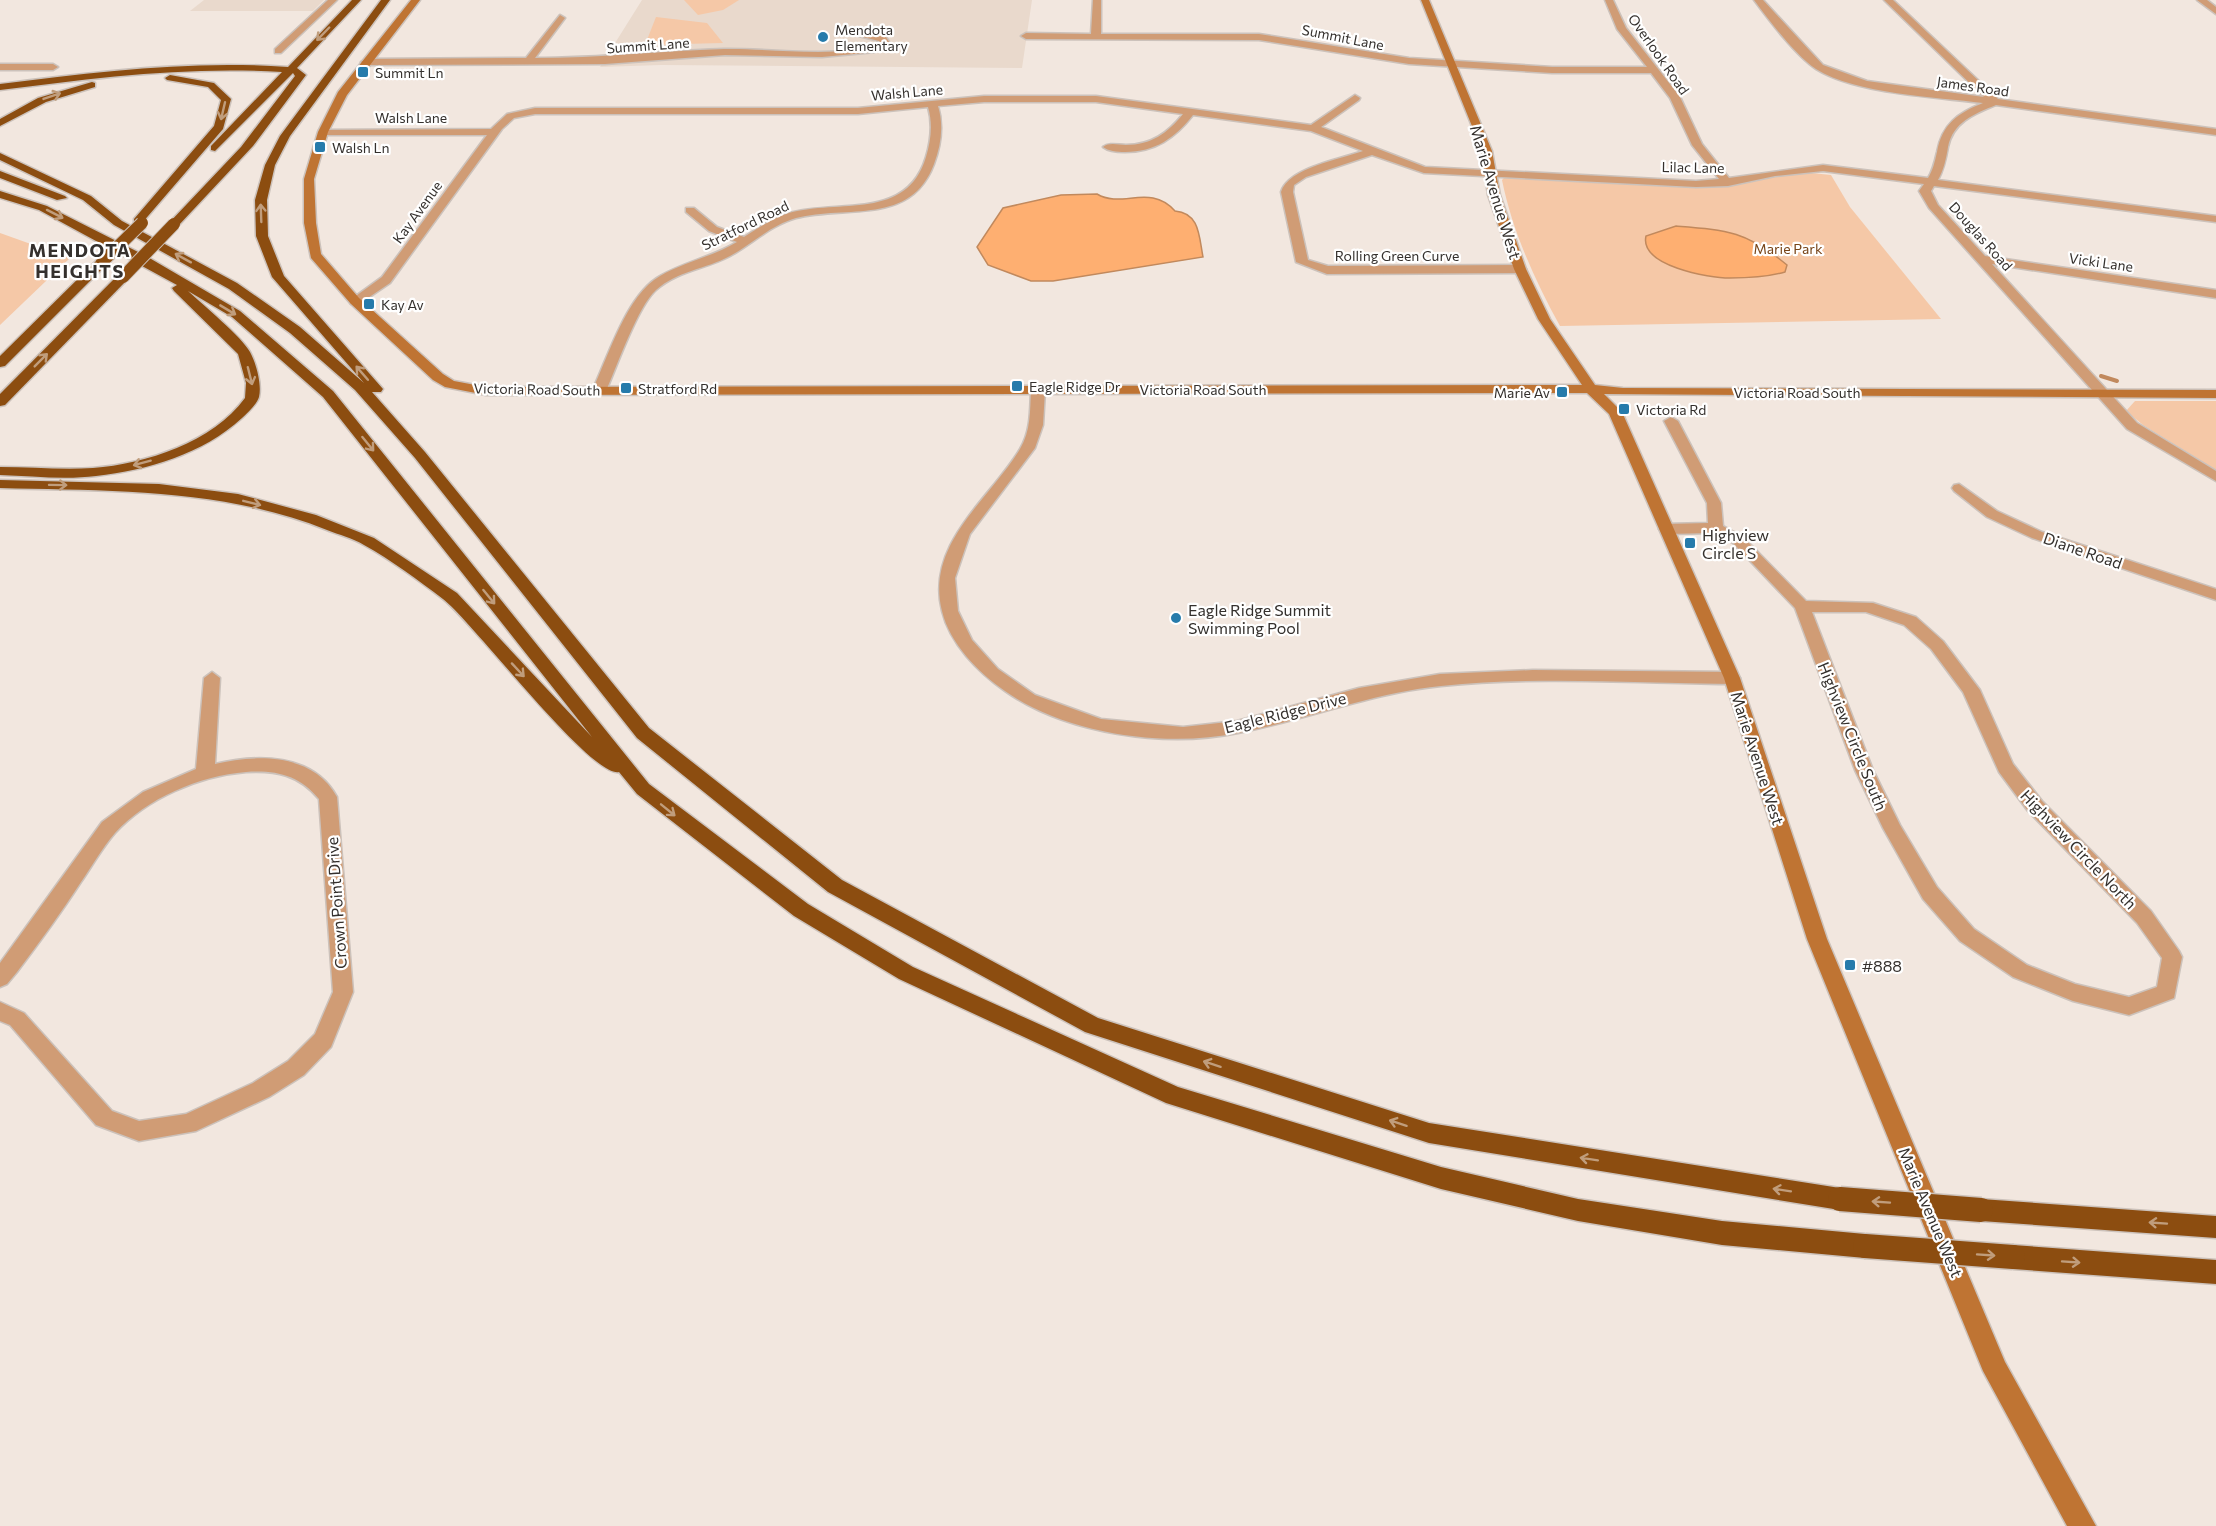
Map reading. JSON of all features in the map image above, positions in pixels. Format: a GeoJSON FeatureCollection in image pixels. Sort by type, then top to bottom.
{"type":"FeatureCollection","features":[{"type":"Feature","properties":{"kind":"highway"},"geometry":{"type":"LineString","coordinates":[[0,363],[102,262],[357,0]]}},
{"type":"Feature","properties":{"kind":"highway"},"geometry":{"type":"LineString","coordinates":[[328,59],[384,0]]}},
{"type":"Feature","properties":{"kind":"highway"},"geometry":{"type":"LineString","coordinates":[[384,0],[285,136],[270,165],[261,200],[262,236],[278,277],[385,399],[420,455]]}},
{"type":"Feature","properties":{"kind":"highway"},"geometry":{"type":"LineString","coordinates":[[0,87],[147,69],[290,69],[301,75],[242,152]]}},
{"type":"Feature","properties":{"kind":"highway"},"geometry":{"type":"LineString","coordinates":[[0,402],[174,224],[313,76]]}},
{"type":"Feature","properties":{"kind":"highway"},"geometry":{"type":"LineString","coordinates":[[0,123],[42,100],[104,82],[166,77],[192,80],[220,91],[225,99],[219,127],[140,222]]}},
{"type":"Feature","properties":{"kind":"highway"},"geometry":{"type":"LineString","coordinates":[[0,156],[87,198],[107,216]]}},
{"type":"Feature","properties":{"kind":"highway"},"geometry":{"type":"LineString","coordinates":[[0,174],[107,216],[233,286],[295,330],[360,387],[420,455],[643,733],[835,886],[1092,1025],[1429,1133],[1840,1199],[2216,1227]]}},
{"type":"Feature","properties":{"kind":"highway"},"geometry":{"type":"LineString","coordinates":[[0,194],[43,207],[142,259],[236,314],[328,394],[643,789]]}},
{"type":"Feature","properties":{"kind":"highway"},"geometry":{"type":"LineString","coordinates":[[0,471],[93,472],[128,467],[164,457],[197,443],[225,427],[252,398],[253,383],[244,353],[172,282],[142,259]]}},
{"type":"Feature","properties":{"kind":"highway"},"geometry":{"type":"LineString","coordinates":[[0,484],[159,488],[238,500],[311,518],[369,541],[451,597],[582,739],[643,789],[801,910],[906,973],[1174,1096],[1441,1178],[1578,1210],[1722,1233],[2216,1272]]}},
{"type":"Feature","properties":{"kind":"street"},"geometry":{"type":"LineString","coordinates":[[278,51],[333,0]]}},
{"type":"Feature","properties":{"kind":"street","name":"Victoria Road South"},"geometry":{"type":"LineString","coordinates":[[416,0],[342,94],[323,132],[309,179],[310,223],[315,255],[355,301],[438,377],[450,384],[486,391],[1590,389],[1623,392],[2216,394]]}},
{"type":"Feature","properties":{"kind":"street"},"geometry":{"type":"LineString","coordinates":[[1096,36],[1097,0]]}},
{"type":"Feature","properties":{"kind":"street","name":"Marie Avenue West"},"geometry":{"type":"LineString","coordinates":[[1425,0],[1487,151],[1499,212],[1520,269],[1544,319],[1586,378],[1590,389],[1615,412],[1732,678],[1817,939],[1996,1371],[2082,1526]]}},
{"type":"Feature","properties":{"kind":"street","name":"Overlook Road"},"geometry":{"type":"LineString","coordinates":[[1609,0],[1622,30],[1675,97],[1697,145],[1728,183]]}},
{"type":"Feature","properties":{"kind":"street","name":"James Road"},"geometry":{"type":"LineString","coordinates":[[1758,0],[1807,56],[1820,67],[1839,76],[1893,89],[2216,132]]}},
{"type":"Feature","properties":{"kind":"street"},"geometry":{"type":"LineString","coordinates":[[1888,0],[1995,102],[1970,112],[1954,123],[1945,137],[1938,171],[1930,182]]}},
{"type":"Feature","properties":{"kind":"street"},"geometry":{"type":"LineString","coordinates":[[2201,0],[2216,11]]}},
{"type":"Feature","properties":{"kind":"street"},"geometry":{"type":"LineString","coordinates":[[528,62],[560,18]]}},
{"type":"Feature","properties":{"kind":"street","name":"Summit Lane"},"geometry":{"type":"LineString","coordinates":[[366,62],[605,62],[725,52],[822,54],[869,50],[886,45],[883,39],[846,30]]}},
{"type":"Feature","properties":{"kind":"street","name":"Summit Lane"},"geometry":{"type":"LineString","coordinates":[[1026,36],[1259,37],[1326,46],[1388,60],[1552,70],[1654,70]]}},
{"type":"Feature","properties":{"kind":"street"},"geometry":{"type":"LineString","coordinates":[[0,67],[53,67]]}},
{"type":"Feature","properties":{"kind":"street"},"geometry":{"type":"LineString","coordinates":[[1313,128],[1355,98]]}},
{"type":"Feature","properties":{"kind":"street","name":"Walsh Lane"},"geometry":{"type":"LineString","coordinates":[[323,132],[494,132],[511,116],[535,111],[858,111],[984,99],[1096,99],[1313,128],[1344,137],[1397,163],[1424,170],[1490,172]]}},
{"type":"Feature","properties":{"kind":"street","name":"Stratford Road"},"geometry":{"type":"LineString","coordinates":[[599,391],[642,297],[650,286],[673,272],[722,256],[776,223],[793,216],[874,207],[899,200],[917,189],[927,175],[939,123],[932,105]]}},
{"type":"Feature","properties":{"kind":"street"},"geometry":{"type":"LineString","coordinates":[[1108,147],[1144,147],[1161,142],[1175,132],[1191,111]]}},
{"type":"Feature","properties":{"kind":"street","name":"Kay Avenue"},"geometry":{"type":"LineString","coordinates":[[355,301],[386,280],[494,132]]}},
{"type":"Feature","properties":{"kind":"street","name":"Rolling Green Curve"},"geometry":{"type":"LineString","coordinates":[[1372,152],[1302,175],[1289,184],[1287,192],[1302,262],[1327,270],[1520,269]]}},
{"type":"Feature","properties":{"kind":"street","name":"Lilac Lane"},"geometry":{"type":"LineString","coordinates":[[1490,172],[1728,183],[1792,168],[1823,168],[1945,182],[2216,219]]}},
{"type":"Feature","properties":{"kind":"street","name":"Lilac Lane"},"geometry":{"type":"LineString","coordinates":[[1930,182],[1942,188],[2216,226]]}},
{"type":"Feature","properties":{"kind":"street","name":"Douglas Road"},"geometry":{"type":"LineString","coordinates":[[1930,182],[1925,191],[1933,206],[2100,393],[2132,426],[2216,477]]}},
{"type":"Feature","properties":{"kind":"street"},"geometry":{"type":"LineString","coordinates":[[690,210],[713,229],[747,242]]}},
{"type":"Feature","properties":{"kind":"street","name":"Vicki Lane"},"geometry":{"type":"LineString","coordinates":[[1982,260],[2216,294]]}},
{"type":"Feature","properties":{"kind":"street","name":"Eagle Ridge Drive"},"geometry":{"type":"LineString","coordinates":[[1038,390],[1036,425],[1028,448],[963,533],[947,578],[950,611],[965,643],[992,673],[1029,699],[1100,725],[1183,733],[1237,727],[1359,694],[1440,680],[1533,676],[1732,678]]}},
{"type":"Feature","properties":{"kind":"street"},"geometry":{"type":"LineString","coordinates":[[1667,529],[1716,528],[1714,503],[1671,421]]}},
{"type":"Feature","properties":{"kind":"street","name":"Diane Road"},"geometry":{"type":"LineString","coordinates":[[1959,488],[1992,514],[2037,535],[2216,595]]}},
{"type":"Feature","properties":{"kind":"street","name":"Highview Circle South"},"geometry":{"type":"LineString","coordinates":[[1716,528],[1738,540],[1802,606],[1864,770],[1892,828],[1930,893],[1967,935],[2020,971],[2073,992],[2129,1006]]}},
{"type":"Feature","properties":{"kind":"street","name":"Highview Circle North"},"geometry":{"type":"LineString","coordinates":[[1802,606],[1867,607],[1910,621],[1937,645],[1971,690],[2005,767],[2035,806],[2144,917],[2172,957],[2167,992],[2129,1006]]}},
{"type":"Feature","properties":{"kind":"street"},"geometry":{"type":"LineString","coordinates":[[205,771],[212,678]]}},
{"type":"Feature","properties":{"kind":"street","name":"Crown Point Drive"},"geometry":{"type":"LineString","coordinates":[[0,978],[30,941],[110,826],[154,793],[205,771],[246,764],[281,766],[309,777],[328,797],[343,992],[323,1040],[296,1068],[261,1090],[188,1124],[139,1131],[104,1118],[17,1019],[0,1011]]}},
{"type":"Feature","properties":{"kind":"shaded area"},"geometry":{"type":"Polygon","coordinates":[[[204,0],[324,0],[313,11],[190,11],[204,0]]]}},
{"type":"Feature","properties":{"kind":"shaded area","name":"Mendota Elementary"},"geometry":{"type":"Polygon","coordinates":[[[642,0],[1032,0],[1022,68],[661,65],[600,67],[642,0]]]}},
{"type":"Feature","properties":{"kind":"shaded area"},"geometry":{"type":"Polygon","coordinates":[[[1097,194],[1116,199],[1146,197],[1156,199],[1175,211],[1189,216],[1197,227],[1203,257],[1053,281],[1031,281],[988,265],[977,247],[1003,208],[1061,195],[1097,194]]]}},
{"type":"Feature","properties":{"kind":"shaded area"},"geometry":{"type":"Polygon","coordinates":[[[1676,226],[1723,231],[1748,239],[1787,265],[1785,272],[1758,277],[1730,278],[1707,276],[1678,268],[1653,255],[1647,246],[1646,236],[1676,226]]]}},
{"type":"Feature","properties":{"kind":"green space"},"geometry":{"type":"Polygon","coordinates":[[[684,0],[739,0],[723,10],[698,15],[684,0]]]}},
{"type":"Feature","properties":{"kind":"green space"},"geometry":{"type":"Polygon","coordinates":[[[656,17],[707,23],[723,43],[645,45],[656,17]]]}},
{"type":"Feature","properties":{"kind":"green space","name":"Marie Park"},"geometry":{"type":"Polygon","coordinates":[[[1802,172],[1831,175],[1850,207],[1941,319],[1560,326],[1525,255],[1502,180],[1506,176],[1715,187],[1802,172]]]}},
{"type":"Feature","properties":{"kind":"green space"},"geometry":{"type":"Polygon","coordinates":[[[0,233],[70,258],[0,325],[0,233]]]}},
{"type":"Feature","properties":{"kind":"green space"},"geometry":{"type":"Polygon","coordinates":[[[2135,401],[2216,401],[2216,470],[2143,425],[2126,411],[2135,401]]]}},
{"type":"Feature","properties":{"kind":"waterway"},"geometry":{"type":"LineString","coordinates":[[2101,376],[2117,381]]}},
{"type":"Feature","properties":{"kind":"place","name":"Mendota Elementary"},"geometry":{"type":"Point","coordinates":[823,37]}},
{"type":"Feature","properties":{"kind":"place","name":"Summit Ln"},"geometry":{"type":"Point","coordinates":[363,72]}},
{"type":"Feature","properties":{"kind":"place","name":"Walsh Ln"},"geometry":{"type":"Point","coordinates":[320,147]}},
{"type":"Feature","properties":{"kind":"place","name":"Kay Av"},"geometry":{"type":"Point","coordinates":[369,304]}},
{"type":"Feature","properties":{"kind":"place","name":"Eagle Ridge Dr"},"geometry":{"type":"Point","coordinates":[1017,386]}},
{"type":"Feature","properties":{"kind":"place","name":"Stratford Rd"},"geometry":{"type":"Point","coordinates":[626,388]}},
{"type":"Feature","properties":{"kind":"place","name":"Marie Av"},"geometry":{"type":"Point","coordinates":[1562,392]}},
{"type":"Feature","properties":{"kind":"place","name":"Victoria Rd"},"geometry":{"type":"Point","coordinates":[1624,409]}},
{"type":"Feature","properties":{"kind":"place","name":"Highview Circle S"},"geometry":{"type":"Point","coordinates":[1690,543]}},
{"type":"Feature","properties":{"kind":"place","name":"Eagle Ridge Summit Swimming Pool"},"geometry":{"type":"Point","coordinates":[1176,618]}},
{"type":"Feature","properties":{"kind":"place","name":"#888"},"geometry":{"type":"Point","coordinates":[1850,965]}},
{"type":"Feature","properties":{"kind":"district","name":"MENDOTA HEIGHTS"},"geometry":{"type":"Point","coordinates":[80,260]}}]}
